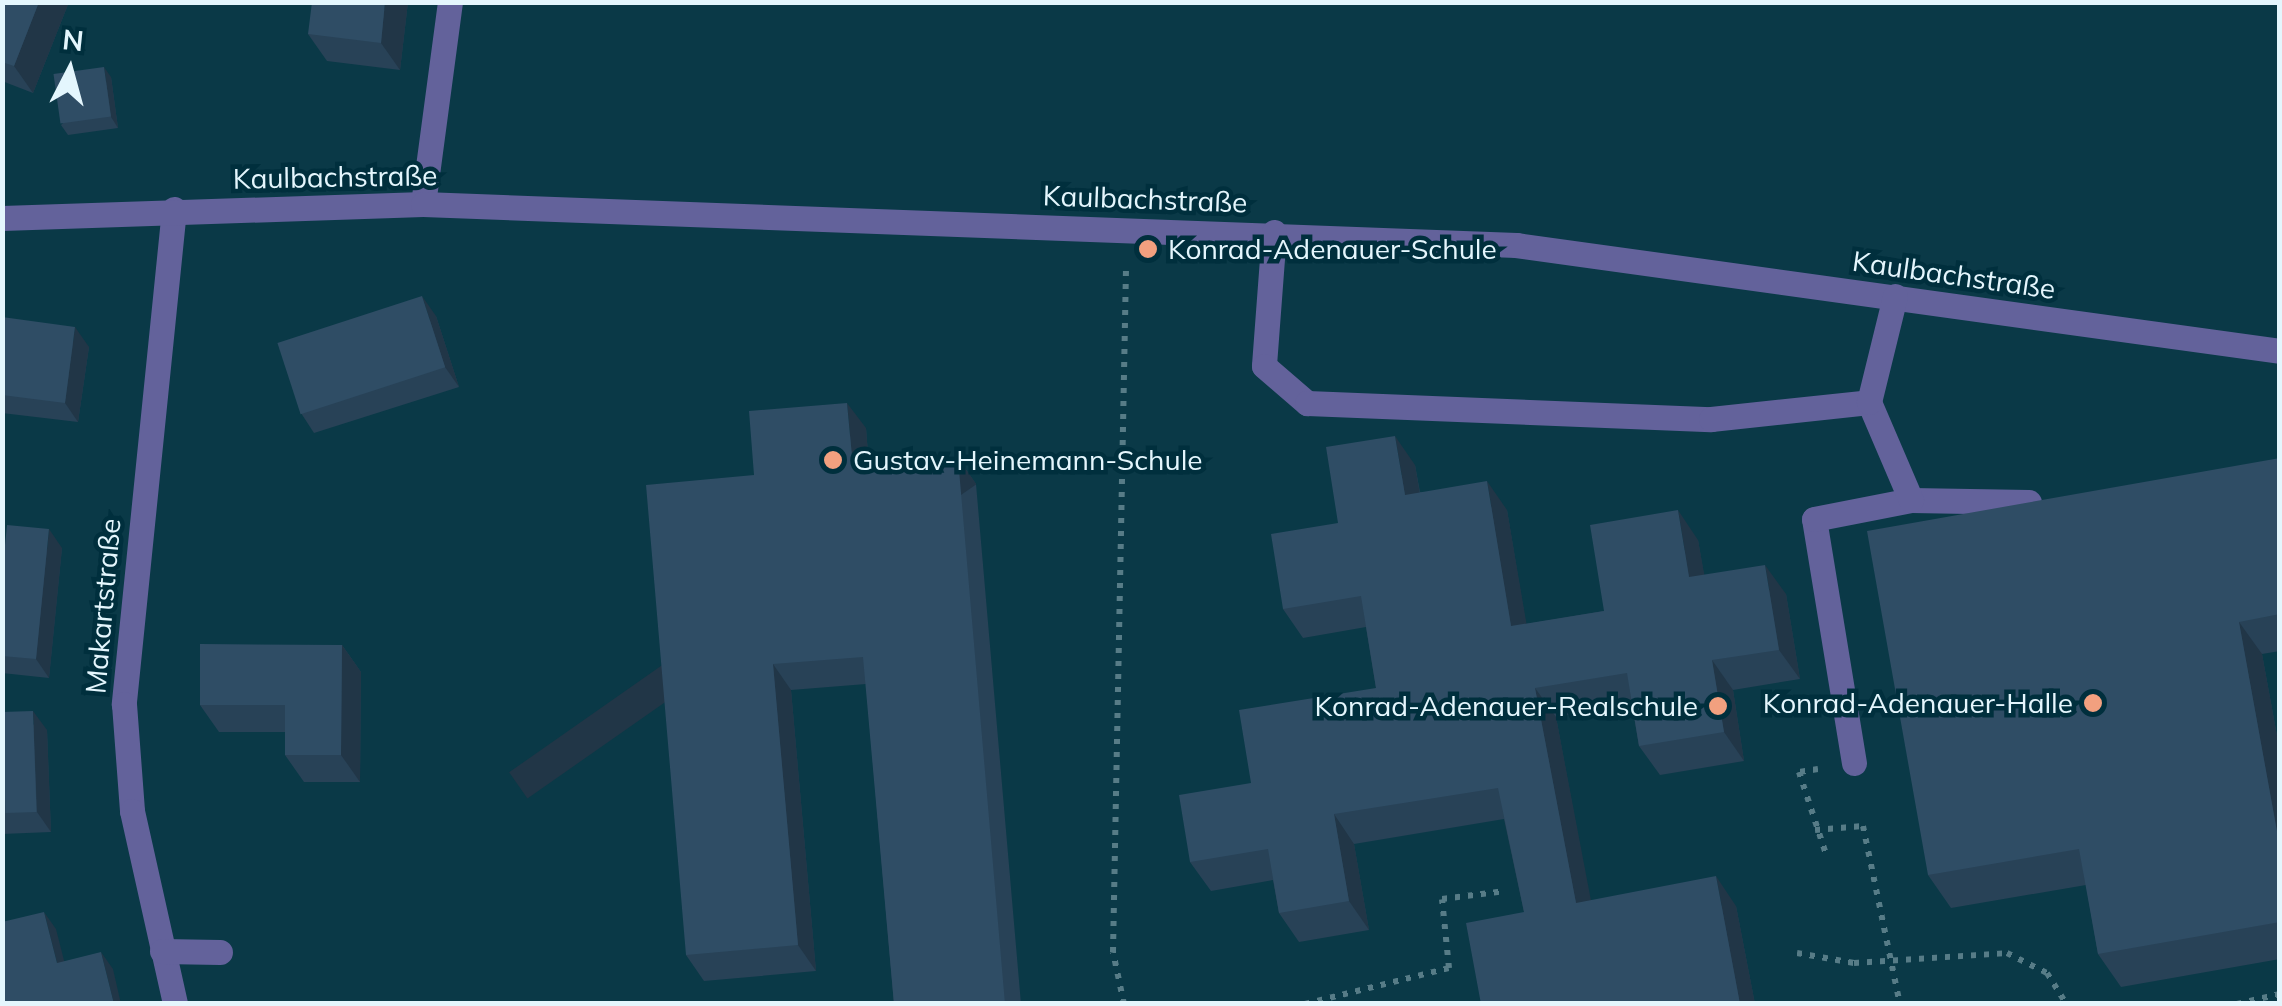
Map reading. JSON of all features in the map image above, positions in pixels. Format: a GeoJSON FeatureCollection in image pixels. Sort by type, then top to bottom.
{"type":"FeatureCollection","features":[{"type":"Feature","properties":{"kind":"street"},"geometry":{"type":"LineString","coordinates":[[423,204],[450,2]]}},
{"type":"Feature","properties":{"kind":"street","name":"Kaulbachstraße"},"geometry":{"type":"LineString","coordinates":[[2,218],[174,209],[423,204],[1274,232],[1516,245],[2280,351]]}},
{"type":"Feature","properties":{"kind":"street","name":"Makartstraße"},"geometry":{"type":"LineString","coordinates":[[174,209],[124,704],[132,811],[175,1004]]}},
{"type":"Feature","properties":{"kind":"street"},"geometry":{"type":"LineString","coordinates":[[1274,232],[1264,366],[1308,403],[1711,419],[1870,402]]}},
{"type":"Feature","properties":{"kind":"street"},"geometry":{"type":"LineString","coordinates":[[1895,296],[1870,402],[1911,500]]}},
{"type":"Feature","properties":{"kind":"street"},"geometry":{"type":"LineString","coordinates":[[1854,763],[1814,519],[1911,500],[2029,502]]}},
{"type":"Feature","properties":{"kind":"street"},"geometry":{"type":"LineString","coordinates":[[162,952],[220,952]]}},
{"type":"Feature","properties":{"kind":"path"},"geometry":{"type":"LineString","coordinates":[[1124,1004],[1112,952],[1126,230]]}},
{"type":"Feature","properties":{"kind":"path"},"geometry":{"type":"LineString","coordinates":[[1799,772],[1826,854]]}},
{"type":"Feature","properties":{"kind":"path"},"geometry":{"type":"LineString","coordinates":[[1815,830],[1863,826],[1900,1004]]}},
{"type":"Feature","properties":{"kind":"path"},"geometry":{"type":"LineString","coordinates":[[1305,1004],[1449,968],[1442,899],[1506,891]]}},
{"type":"Feature","properties":{"kind":"path"},"geometry":{"type":"LineString","coordinates":[[1797,953],[1892,961],[2008,954],[2047,973],[2066,1004]]}},
{"type":"Feature","properties":{"kind":"path"},"geometry":{"type":"LineString","coordinates":[[2237,1004],[2280,994]]}},
{"type":"Feature","properties":{"kind":"building"},"geometry":{"type":"Polygon","coordinates":[[[2,2],[39,2],[14,66],[2,62],[2,2]]]}},
{"type":"Feature","properties":{"kind":"building"},"geometry":{"type":"Polygon","coordinates":[[[312,2],[385,2],[381,43],[308,34],[312,2]]]}},
{"type":"Feature","properties":{"kind":"building"},"geometry":{"type":"Polygon","coordinates":[[[104,67],[111,117],[60,124],[53,74],[104,67]]]}},
{"type":"Feature","properties":{"kind":"building"},"geometry":{"type":"Polygon","coordinates":[[[422,296],[445,367],[301,414],[277,343],[422,296]]]}},
{"type":"Feature","properties":{"kind":"building"},"geometry":{"type":"Polygon","coordinates":[[[2,317],[75,327],[65,403],[2,395],[2,317]]]}},
{"type":"Feature","properties":{"kind":"building"},"geometry":{"type":"Polygon","coordinates":[[[847,403],[853,467],[958,458],[1005,1004],[894,1004],[863,657],[773,664],[798,945],[686,955],[646,485],[754,475],[749,411],[847,403]]]}},
{"type":"Feature","properties":{"kind":"building"},"geometry":{"type":"Polygon","coordinates":[[[1395,436],[1405,495],[1487,481],[1511,626],[1604,611],[1590,525],[1678,510],[1689,577],[1765,565],[1779,650],[1712,660],[1724,732],[1639,746],[1627,673],[1535,688],[1576,903],[1716,876],[1740,1004],[1481,1004],[1466,923],[1524,912],[1498,788],[1334,814],[1349,901],[1279,913],[1268,849],[1190,862],[1179,795],[1251,783],[1239,710],[1376,688],[1361,596],[1283,609],[1271,534],[1338,523],[1326,447],[1395,436]]]}},
{"type":"Feature","properties":{"kind":"building","name":"Konrad-Adenauer-Halle"},"geometry":{"type":"Polygon","coordinates":[[[2280,458],[2280,614],[2239,622],[2280,848],[2280,922],[2098,954],[2079,849],[1928,875],[1867,531],[2280,458]]]}},
{"type":"Feature","properties":{"kind":"building"},"geometry":{"type":"Polygon","coordinates":[[[7,525],[49,529],[36,659],[2,656],[2,555],[7,525]]]}},
{"type":"Feature","properties":{"kind":"building"},"geometry":{"type":"Polygon","coordinates":[[[200,644],[342,645],[341,755],[285,755],[285,705],[200,705],[200,644]]]}},
{"type":"Feature","properties":{"kind":"building"},"geometry":{"type":"Polygon","coordinates":[[[33,711],[37,812],[6,813],[2,712],[33,711]]]}},
{"type":"Feature","properties":{"kind":"building"},"geometry":{"type":"Polygon","coordinates":[[[44,912],[57,963],[101,952],[114,1004],[5,1004],[2,922],[44,912]]]}},
{"type":"Feature","properties":{"kind":"place","name":"Konrad-Adenauer-Schule"},"geometry":{"type":"Point","coordinates":[1148,249]}},
{"type":"Feature","properties":{"kind":"place","name":"Gustav-Heinemann-Schule"},"geometry":{"type":"Point","coordinates":[833,460]}},
{"type":"Feature","properties":{"kind":"place","name":"Konrad-Adenauer-Halle"},"geometry":{"type":"Point","coordinates":[2093,703]}},
{"type":"Feature","properties":{"kind":"place","name":"Konrad-Adenauer-Realschule"},"geometry":{"type":"Point","coordinates":[1718,706]}}]}
